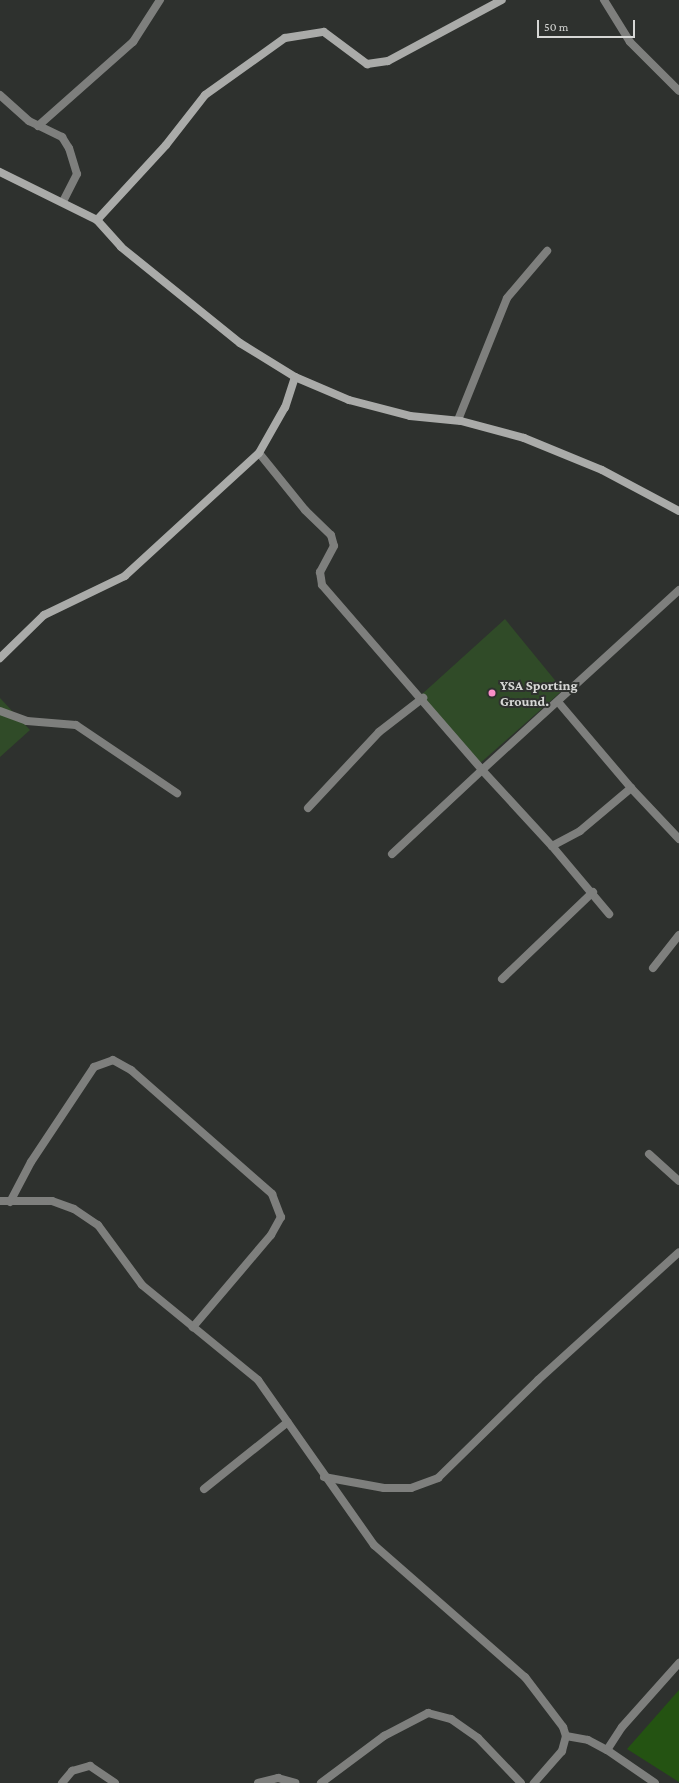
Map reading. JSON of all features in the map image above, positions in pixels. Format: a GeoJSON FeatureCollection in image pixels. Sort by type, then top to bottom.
{"type":"FeatureCollection","features":[{"type":"Feature","properties":{"kind":"street"},"geometry":{"type":"LineString","coordinates":[[38,126],[132,42],[160,0]]}},
{"type":"Feature","properties":{"kind":"street"},"geometry":{"type":"LineString","coordinates":[[97,220],[166,145],[204,95],[285,38],[324,32],[367,64],[388,60],[502,0]]}},
{"type":"Feature","properties":{"kind":"street"},"geometry":{"type":"LineString","coordinates":[[604,0],[630,42],[679,91]]}},
{"type":"Feature","properties":{"kind":"street"},"geometry":{"type":"LineString","coordinates":[[0,95],[38,126],[62,137],[76,165],[74,181],[63,202]]}},
{"type":"Feature","properties":{"kind":"street"},"geometry":{"type":"LineString","coordinates":[[0,172],[97,220],[121,247],[183,298],[240,342],[294,377],[349,400],[410,416],[458,420],[524,438],[602,470],[679,511]]}},
{"type":"Feature","properties":{"kind":"street"},"geometry":{"type":"LineString","coordinates":[[458,420],[507,298],[547,251]]}},
{"type":"Feature","properties":{"kind":"street"},"geometry":{"type":"LineString","coordinates":[[0,658],[44,615],[125,576],[259,453],[278,420],[294,377]]}},
{"type":"Feature","properties":{"kind":"street"},"geometry":{"type":"LineString","coordinates":[[259,453],[305,510],[331,536],[333,551],[319,575],[322,585],[423,698],[482,770],[593,892],[609,914]]}},
{"type":"Feature","properties":{"kind":"street"},"geometry":{"type":"LineString","coordinates":[[392,854],[482,770],[559,703],[642,621],[679,590]]}},
{"type":"Feature","properties":{"kind":"street"},"geometry":{"type":"LineString","coordinates":[[308,808],[379,732],[423,698]]}},
{"type":"Feature","properties":{"kind":"street"},"geometry":{"type":"LineString","coordinates":[[559,703],[631,788],[679,839]]}},
{"type":"Feature","properties":{"kind":"street"},"geometry":{"type":"LineString","coordinates":[[0,711],[27,721],[76,725],[177,793]]}},
{"type":"Feature","properties":{"kind":"street"},"geometry":{"type":"LineString","coordinates":[[552,846],[580,831],[631,788]]}},
{"type":"Feature","properties":{"kind":"street"},"geometry":{"type":"LineString","coordinates":[[502,979],[593,892]]}},
{"type":"Feature","properties":{"kind":"street"},"geometry":{"type":"LineString","coordinates":[[653,968],[679,935]]}},
{"type":"Feature","properties":{"kind":"street"},"geometry":{"type":"LineString","coordinates":[[10,1202],[31,1162],[94,1067],[113,1060],[131,1070],[272,1194],[281,1217],[271,1235],[193,1327]]}},
{"type":"Feature","properties":{"kind":"street"},"geometry":{"type":"LineString","coordinates":[[649,1154],[679,1181]]}},
{"type":"Feature","properties":{"kind":"street"},"geometry":{"type":"LineString","coordinates":[[0,1200],[10,1202],[52,1201],[74,1208],[98,1225],[142,1285],[258,1380],[324,1477],[385,1557],[525,1677],[556,1717],[566,1736],[562,1751],[534,1783]]}},
{"type":"Feature","properties":{"kind":"street"},"geometry":{"type":"LineString","coordinates":[[324,1477],[384,1488],[411,1488],[438,1478],[538,1380],[679,1252]]}},
{"type":"Feature","properties":{"kind":"street"},"geometry":{"type":"LineString","coordinates":[[204,1489],[288,1422]]}},
{"type":"Feature","properties":{"kind":"street"},"geometry":{"type":"LineString","coordinates":[[607,1750],[622,1727],[679,1663]]}},
{"type":"Feature","properties":{"kind":"street"},"geometry":{"type":"LineString","coordinates":[[320,1783],[384,1736],[428,1713],[451,1719],[478,1738],[520,1783]]}},
{"type":"Feature","properties":{"kind":"street"},"geometry":{"type":"LineString","coordinates":[[566,1736],[588,1740],[607,1750],[655,1783]]}},
{"type":"Feature","properties":{"kind":"street"},"geometry":{"type":"LineString","coordinates":[[62,1783],[72,1772],[90,1766],[115,1783]]}},
{"type":"Feature","properties":{"kind":"street"},"geometry":{"type":"LineString","coordinates":[[258,1783],[278,1778],[295,1783]]}},
{"type":"Feature","properties":{"kind":"shaded area","name":"YSA Sporting Ground."},"geometry":{"type":"Polygon","coordinates":[[[505,619],[563,690],[478,765],[421,695],[505,619]]]}},
{"type":"Feature","properties":{"kind":"shaded area"},"geometry":{"type":"Polygon","coordinates":[[[0,698],[30,730],[0,757],[0,698]]]}},
{"type":"Feature","properties":{"kind":"shaded area"},"geometry":{"type":"Polygon","coordinates":[[[679,1690],[679,1782],[627,1749],[679,1690]]]}},
{"type":"Feature","properties":{"kind":"place","name":"YSA Sporting Ground."},"geometry":{"type":"Point","coordinates":[492,693]}}]}
